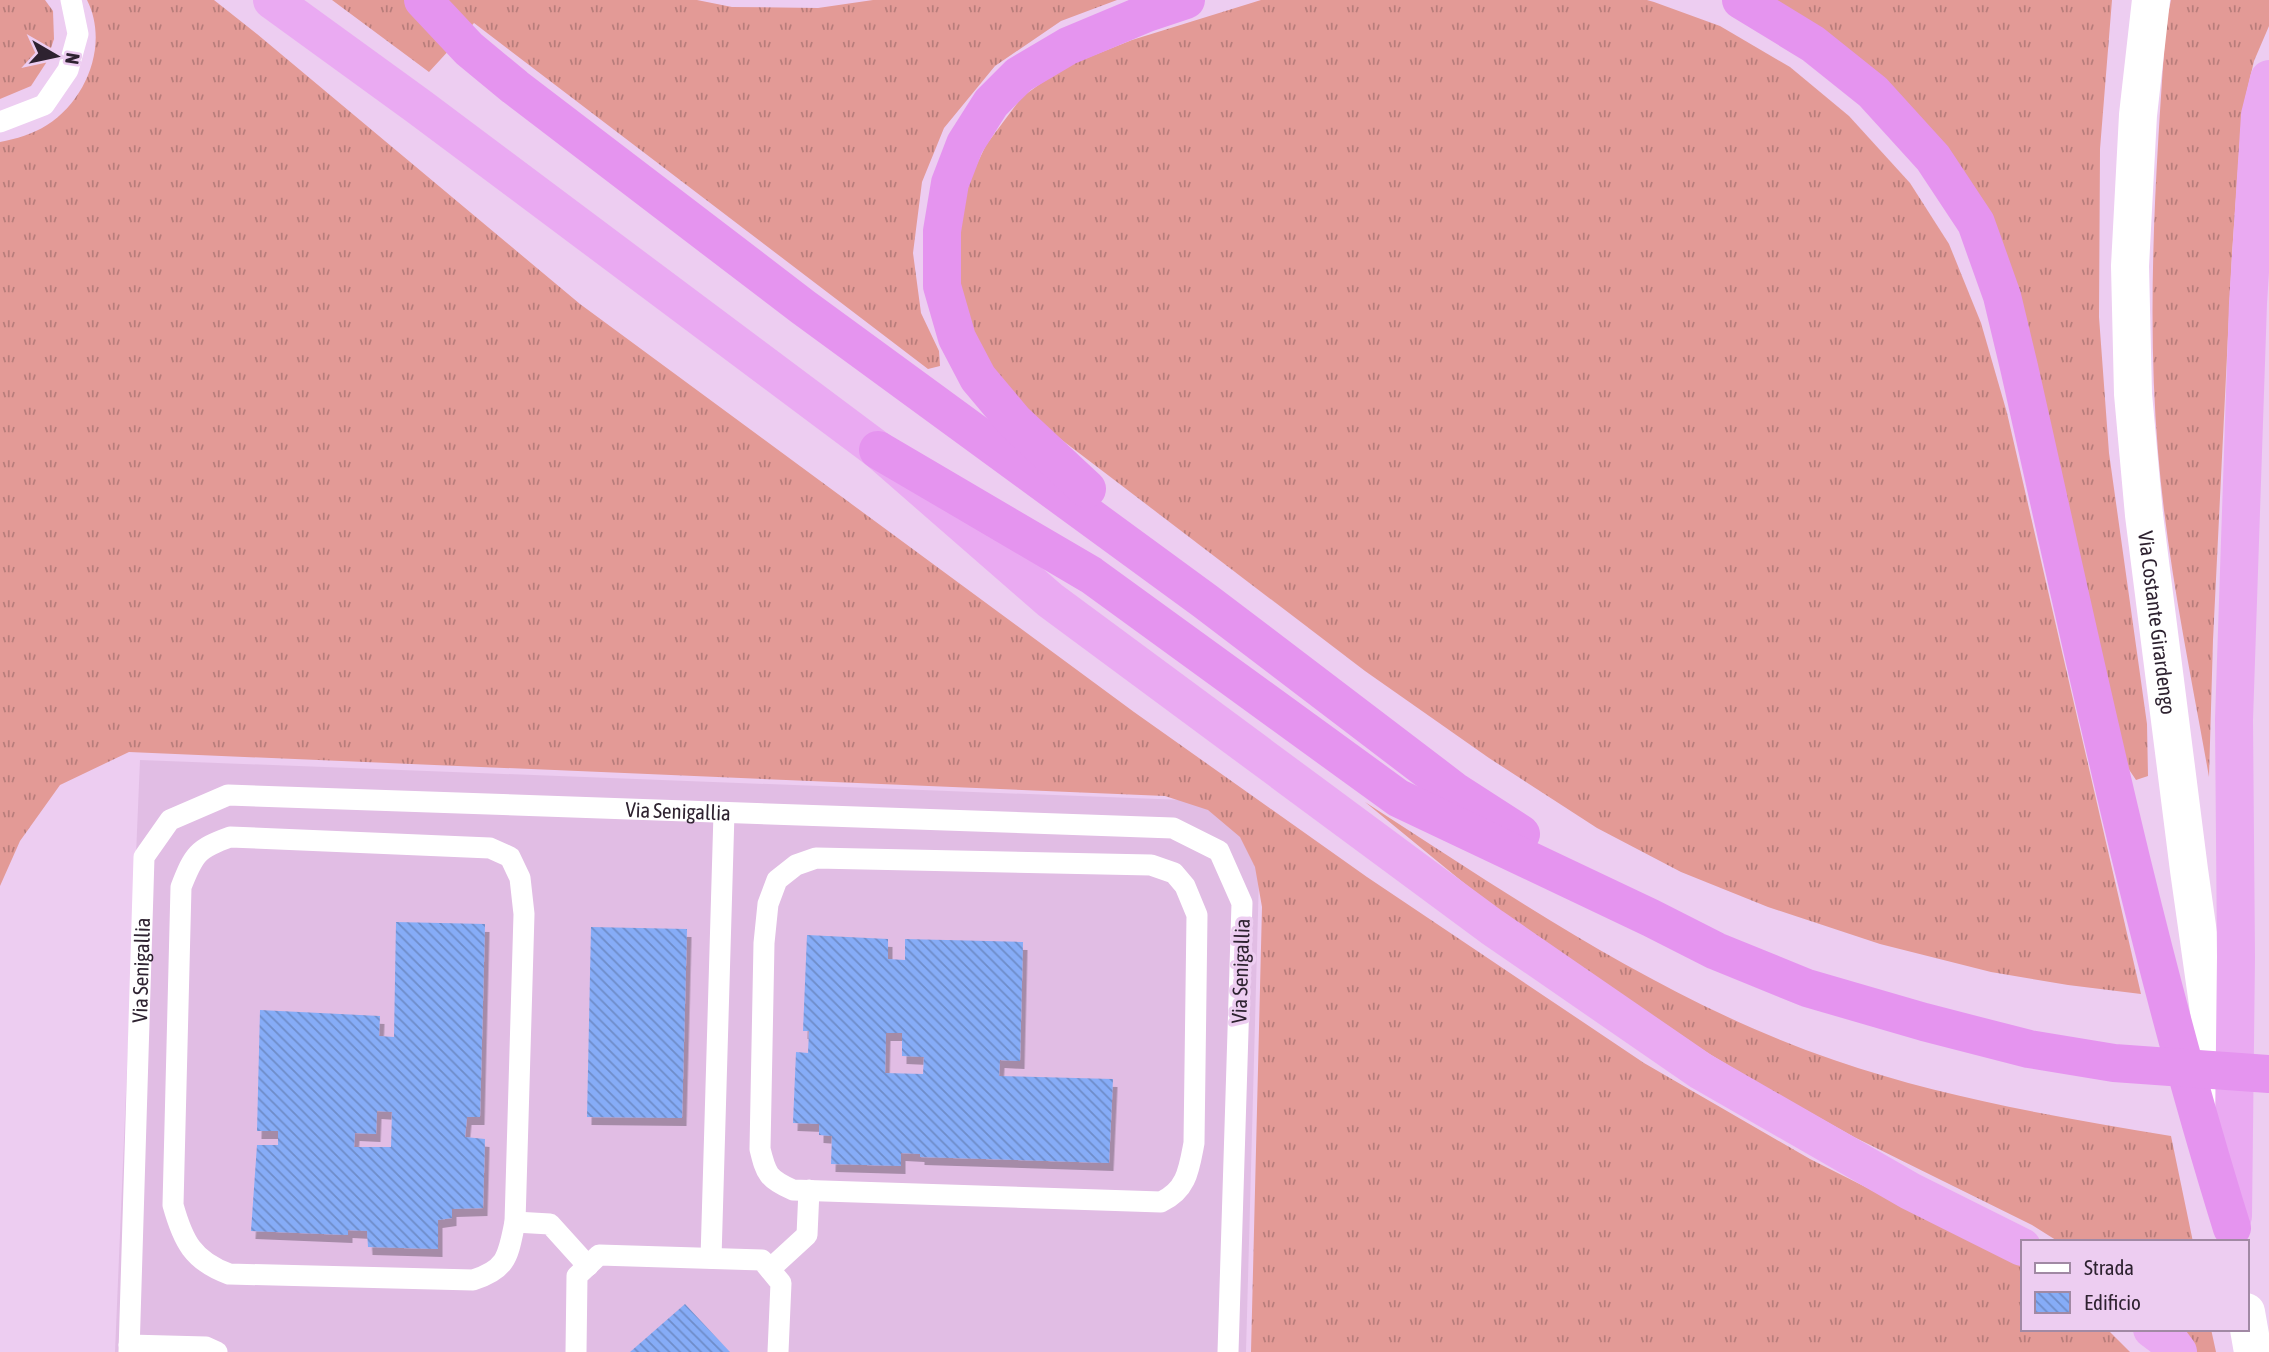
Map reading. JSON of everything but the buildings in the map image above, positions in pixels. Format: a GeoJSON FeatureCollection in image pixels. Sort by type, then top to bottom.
{"type":"FeatureCollection","features":[{"type":"Feature","properties":{"kind":"highway"},"geometry":{"type":"LineString","coordinates":[[272,0],[878,450],[1049,600],[1492,927],[1701,1070],[1910,1191],[2021,1246]]}},
{"type":"Feature","properties":{"kind":"highway"},"geometry":{"type":"LineString","coordinates":[[423,0],[469,49],[515,87],[803,307],[1205,601],[1456,792],[1651,918]]}},
{"type":"Feature","properties":{"kind":"highway"},"geometry":{"type":"LineString","coordinates":[[1186,0],[1068,46],[1018,75],[991,103],[965,144],[950,183],[942,231],[942,286],[957,338],[985,387],[1015,422],[1205,601]]}},
{"type":"Feature","properties":{"kind":"highway"},"geometry":{"type":"LineString","coordinates":[[1741,0],[1813,44],[1873,92],[1934,158],[1976,223],[2002,296],[2125,836],[2204,1136],[2234,1235]]}},
{"type":"Feature","properties":{"kind":"highway"},"geometry":{"type":"LineString","coordinates":[[2234,1235],[2235,692],[2248,303],[2260,115],[2269,79]]}},
{"type":"Feature","properties":{"kind":"highway"},"geometry":{"type":"LineString","coordinates":[[878,450],[1091,575],[1398,798],[1716,951],[1807,988],[2029,1049],[2115,1063],[2269,1074]]}},
{"type":"Feature","properties":{"kind":"highway"},"geometry":{"type":"LineString","coordinates":[[2155,1331],[2178,1352]]}},
{"type":"Feature","properties":{"kind":"street","name":"Via Costante Girardengo"},"geometry":{"type":"LineString","coordinates":[[2151,0],[2138,115],[2130,266],[2133,394],[2144,515],[2183,831],[2211,1025],[2234,1235]]}},
{"type":"Feature","properties":{"kind":"street"},"geometry":{"type":"LineString","coordinates":[[2248,1323],[2253,1352]]}},
{"type":"Feature","properties":{"kind":"lane"},"geometry":{"type":"LineString","coordinates":[[0,122],[44,104],[68,70],[78,34],[71,0]]}},
{"type":"Feature","properties":{"kind":"lane","name":"Via Senigallia"},"geometry":{"type":"LineString","coordinates":[[129,1349],[144,857],[170,820],[228,795],[1173,828],[1219,851],[1242,904],[1228,1352]]}},
{"type":"Feature","properties":{"kind":"lane"},"geometry":{"type":"LineString","coordinates":[[711,1258],[724,813]]}},
{"type":"Feature","properties":{"kind":"lane"},"geometry":{"type":"LineString","coordinates":[[230,837],[490,848],[510,857],[520,878],[524,914],[514,1222],[510,1249],[501,1266],[491,1274],[473,1280],[229,1274],[210,1267],[191,1250],[179,1227],[173,1205],[181,887],[191,861],[205,846],[230,837]]}},
{"type":"Feature","properties":{"kind":"lane"},"geometry":{"type":"LineString","coordinates":[[816,858],[1151,865],[1174,873],[1185,886],[1197,915],[1194,1143],[1188,1175],[1175,1196],[1161,1202],[809,1190],[793,1190],[773,1181],[765,1169],[760,1149],[764,943],[768,904],[778,880],[796,865],[816,858]]}},
{"type":"Feature","properties":{"kind":"lane"},"geometry":{"type":"LineString","coordinates":[[770,1269],[807,1235],[809,1190]]}},
{"type":"Feature","properties":{"kind":"lane"},"geometry":{"type":"LineString","coordinates":[[514,1222],[550,1224],[588,1266]]}},
{"type":"Feature","properties":{"kind":"lane"},"geometry":{"type":"LineString","coordinates":[[576,1352],[577,1276],[599,1255],[762,1260],[781,1283],[778,1352]]}},
{"type":"Feature","properties":{"kind":"lane"},"geometry":{"type":"LineString","coordinates":[[129,1349],[206,1348],[217,1352]]}},
{"type":"Feature","properties":{"kind":"shaded area"},"geometry":{"type":"Polygon","coordinates":[[[140,760],[1261,803],[1246,1352],[115,1352],[140,760]]]}},
{"type":"Feature","properties":{"kind":"green space"},"geometry":{"type":"Polygon","coordinates":[[[0,0],[45,0],[53,11],[54,39],[46,63],[31,86],[0,99],[0,0]]]}},
{"type":"Feature","properties":{"kind":"green space"},"geometry":{"type":"Polygon","coordinates":[[[87,0],[214,0],[580,304],[1134,712],[1367,877],[1644,1063],[1810,1159],[2021,1265],[2021,1331],[2109,1331],[2130,1352],[1251,1352],[1262,907],[1255,867],[1240,837],[1208,810],[1165,796],[129,752],[60,785],[20,841],[0,886],[0,142],[24,136],[47,125],[73,101],[83,86],[95,52],[93,17],[87,0]]]}},
{"type":"Feature","properties":{"kind":"green space"},"geometry":{"type":"Polygon","coordinates":[[[332,0],[697,0],[732,7],[818,8],[873,0],[1117,0],[1061,21],[995,66],[944,128],[922,182],[913,253],[921,313],[939,351],[940,366],[928,369],[474,23],[429,72],[332,0]]]}},
{"type":"Feature","properties":{"kind":"green space"},"geometry":{"type":"Polygon","coordinates":[[[1261,0],[1647,0],[1720,26],[1790,67],[1849,116],[1910,183],[1949,244],[1981,323],[2007,413],[2141,994],[1991,972],[1880,944],[1768,907],[1681,872],[1597,828],[1489,758],[1365,671],[1033,418],[982,357],[959,300],[954,239],[966,187],[986,145],[1022,97],[1062,68],[1132,40],[1261,0]]]}},
{"type":"Feature","properties":{"kind":"green space"},"geometry":{"type":"Polygon","coordinates":[[[1767,0],[2112,0],[2100,149],[2099,317],[2109,453],[2147,724],[2148,776],[2136,780],[2128,768],[2010,267],[1767,0]]]}},
{"type":"Feature","properties":{"kind":"green space"},"geometry":{"type":"Polygon","coordinates":[[[2171,0],[2269,0],[2269,26],[2254,61],[2242,112],[2232,254],[2209,777],[2167,534],[2154,398],[2156,184],[2166,23],[2171,0]]]}},
{"type":"Feature","properties":{"kind":"green space"},"geometry":{"type":"Polygon","coordinates":[[[1365,802],[1592,946],[1711,1009],[1771,1036],[1834,1060],[1959,1096],[2043,1114],[2171,1136],[2193,1240],[2056,1240],[2032,1225],[1854,1137],[1761,1085],[1653,1020],[1514,924],[1365,802]]]}},
{"type":"Feature","properties":{"kind":"green space"},"geometry":{"type":"Polygon","coordinates":[[[2178,1331],[2211,1331],[2216,1352],[2197,1352],[2178,1331]]]}}]}
